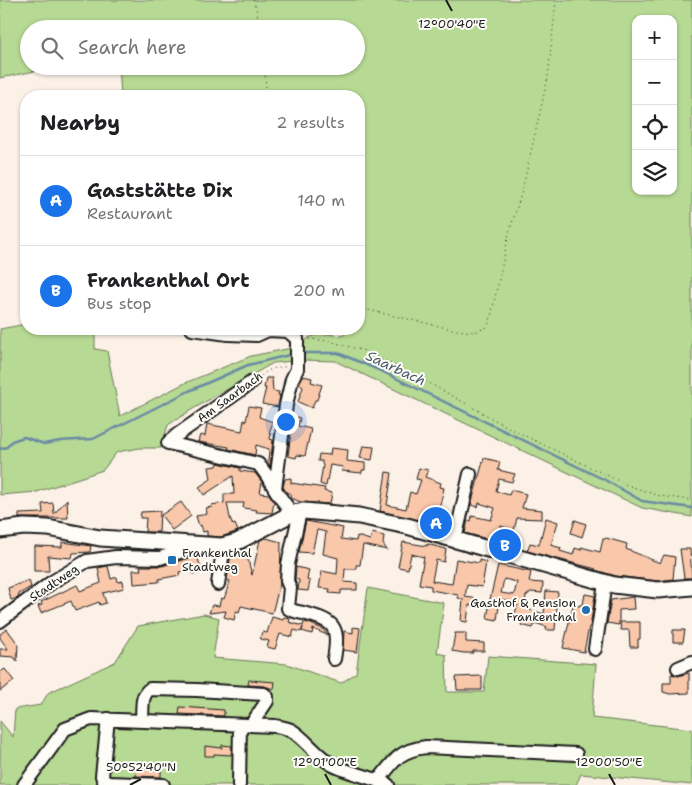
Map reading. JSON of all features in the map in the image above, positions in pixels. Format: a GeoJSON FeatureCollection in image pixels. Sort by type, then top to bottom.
{"type":"FeatureCollection","features":[{"type":"Feature","properties":{"kind":"main road"},"geometry":{"type":"LineString","coordinates":[[0,530],[24,527],[48,528],[100,538],[224,545],[237,542],[296,513],[304,511],[359,516],[407,526],[605,583],[637,589],[658,590],[692,587]]}},
{"type":"Feature","properties":{"kind":"street"},"geometry":{"type":"LineString","coordinates":[[291,335],[297,342],[297,365],[286,405],[275,490],[280,500],[296,513],[288,564],[287,581],[290,588],[288,608],[319,617],[330,623],[337,635],[334,659]]}},
{"type":"Feature","properties":{"kind":"street","name":"Am Saarbach"},"geometry":{"type":"LineString","coordinates":[[252,382],[168,443],[258,464],[275,490]]}},
{"type":"Feature","properties":{"kind":"street"},"geometry":{"type":"LineString","coordinates":[[455,540],[470,474]]}},
{"type":"Feature","properties":{"kind":"street","name":"Stadtweg"},"geometry":{"type":"LineString","coordinates":[[0,621],[52,582],[87,561],[116,557],[160,558],[201,545]]}},
{"type":"Feature","properties":{"kind":"street"},"geometry":{"type":"LineString","coordinates":[[218,584],[224,545]]}},
{"type":"Feature","properties":{"kind":"street"},"geometry":{"type":"LineString","coordinates":[[595,649],[605,583]]}},
{"type":"Feature","properties":{"kind":"street"},"geometry":{"type":"LineString","coordinates":[[678,668],[692,662]]}},
{"type":"Feature","properties":{"kind":"street"},"geometry":{"type":"LineString","coordinates":[[142,721],[143,695],[150,689],[264,694],[267,697],[267,701],[245,725],[239,785]]}},
{"type":"Feature","properties":{"kind":"street"},"geometry":{"type":"LineString","coordinates":[[24,785],[65,729],[91,719],[276,726],[290,730],[316,754],[335,766],[384,783],[396,759],[412,748],[436,747],[576,754]]}},
{"type":"Feature","properties":{"kind":"street"},"geometry":{"type":"LineString","coordinates":[[108,719],[102,776],[104,781],[109,783],[163,785]]}},
{"type":"Feature","properties":{"kind":"path"},"geometry":{"type":"LineString","coordinates":[[252,0],[257,11],[258,20]]}},
{"type":"Feature","properties":{"kind":"path"},"geometry":{"type":"LineString","coordinates":[[365,309],[456,330],[474,332],[486,328],[490,321],[508,233],[522,191],[548,77],[556,0]]}},
{"type":"Feature","properties":{"kind":"path"},"geometry":{"type":"LineString","coordinates":[[265,75],[266,90]]}},
{"type":"Feature","properties":{"kind":"path"},"geometry":{"type":"LineString","coordinates":[[297,342],[329,341],[365,351],[420,378],[513,430],[627,485],[669,498],[692,500]]}},
{"type":"Feature","properties":{"kind":"path","name":"Am Saarbach"},"geometry":{"type":"LineString","coordinates":[[252,382],[256,381],[266,370],[297,365]]}},
{"type":"Feature","properties":{"kind":"green space"},"geometry":{"type":"Polygon","coordinates":[[[0,0],[692,0],[692,517],[642,508],[335,361],[302,360],[302,343],[312,336],[365,335],[365,90],[121,90],[120,75],[365,75],[365,20],[20,20],[20,74],[0,78],[0,0]]]}},
{"type":"Feature","properties":{"kind":"green space"},"geometry":{"type":"Polygon","coordinates":[[[20,325],[20,335],[95,335],[95,349],[107,351],[120,416],[185,383],[251,356],[292,348],[293,361],[273,363],[168,425],[161,448],[140,448],[117,452],[103,470],[37,492],[0,495],[0,329],[20,325]]]}},
{"type":"Feature","properties":{"kind":"green space"},"geometry":{"type":"Polygon","coordinates":[[[368,588],[444,603],[437,653],[446,655],[447,692],[484,692],[488,656],[596,664],[592,718],[692,729],[692,785],[581,774],[576,785],[0,785],[0,721],[13,737],[15,709],[41,705],[48,693],[115,662],[138,626],[204,614],[219,618],[213,658],[287,664],[341,683],[356,673],[368,588]]]}},
{"type":"Feature","properties":{"kind":"building"},"geometry":{"type":"Polygon","coordinates":[[[303,376],[312,378],[311,382],[322,385],[312,408],[298,402],[303,387],[299,384],[303,376]]]}},
{"type":"Feature","properties":{"kind":"building"},"geometry":{"type":"Polygon","coordinates":[[[266,378],[272,378],[273,391],[279,392],[278,407],[262,404],[266,388],[264,388],[266,378]]]}},
{"type":"Feature","properties":{"kind":"building"},"geometry":{"type":"Polygon","coordinates":[[[249,406],[261,408],[259,417],[273,422],[269,433],[271,434],[270,439],[273,440],[270,466],[268,463],[269,449],[256,445],[255,455],[228,449],[229,447],[198,442],[200,435],[205,436],[207,424],[242,431],[249,406]]]}},
{"type":"Feature","properties":{"kind":"building"},"geometry":{"type":"Polygon","coordinates":[[[293,416],[300,418],[298,426],[311,429],[305,456],[297,455],[296,458],[288,456],[293,416]]]}},
{"type":"Feature","properties":{"kind":"building"},"geometry":{"type":"Polygon","coordinates":[[[363,446],[374,447],[372,460],[360,458],[363,446]]]}},
{"type":"Feature","properties":{"kind":"building"},"geometry":{"type":"Polygon","coordinates":[[[331,448],[348,450],[347,461],[365,463],[365,470],[362,470],[362,473],[342,471],[343,467],[330,465],[326,486],[320,484],[323,465],[322,461],[318,461],[319,454],[330,455],[331,448]]]}},
{"type":"Feature","properties":{"kind":"building"},"geometry":{"type":"Polygon","coordinates":[[[484,458],[500,462],[498,470],[515,474],[512,482],[499,479],[496,491],[509,495],[511,490],[526,494],[522,508],[542,510],[542,519],[517,518],[514,530],[500,526],[495,541],[465,533],[468,520],[471,521],[472,516],[491,520],[495,508],[479,503],[478,507],[471,505],[484,458]]]}},
{"type":"Feature","properties":{"kind":"building"},"geometry":{"type":"Polygon","coordinates":[[[218,463],[240,468],[240,471],[255,473],[262,482],[260,493],[269,494],[274,502],[272,513],[256,512],[257,510],[243,508],[244,503],[227,503],[230,518],[238,531],[221,537],[207,536],[207,531],[203,532],[196,516],[207,514],[206,508],[212,507],[211,505],[224,503],[224,494],[234,494],[233,476],[204,495],[199,487],[211,479],[209,467],[217,466],[218,463]]]}},
{"type":"Feature","properties":{"kind":"building"},"geometry":{"type":"Polygon","coordinates":[[[419,468],[428,470],[425,477],[441,483],[440,487],[444,488],[438,514],[445,518],[443,526],[380,511],[386,472],[392,473],[387,505],[406,509],[410,492],[416,494],[421,480],[416,479],[419,468]]]}},
{"type":"Feature","properties":{"kind":"building"},"geometry":{"type":"Polygon","coordinates":[[[291,478],[291,483],[325,488],[324,491],[332,493],[330,504],[301,502],[291,498],[290,493],[287,493],[283,487],[285,479],[291,478]]]}},
{"type":"Feature","properties":{"kind":"building"},"geometry":{"type":"Polygon","coordinates":[[[67,499],[68,518],[19,518],[19,514],[43,513],[42,504],[53,503],[54,514],[67,499]]]}},
{"type":"Feature","properties":{"kind":"building"},"geometry":{"type":"Polygon","coordinates":[[[181,502],[191,516],[172,530],[161,515],[181,502]]]}},
{"type":"Feature","properties":{"kind":"building"},"geometry":{"type":"Polygon","coordinates":[[[160,511],[159,532],[145,532],[146,518],[140,518],[141,512],[160,511]]]}},
{"type":"Feature","properties":{"kind":"building"},"geometry":{"type":"Polygon","coordinates":[[[546,518],[558,522],[551,545],[561,548],[560,551],[573,555],[575,548],[581,550],[581,547],[600,552],[603,539],[606,538],[627,544],[626,549],[660,563],[664,555],[675,557],[673,579],[658,581],[616,576],[527,551],[530,543],[539,545],[546,518]]]}},
{"type":"Feature","properties":{"kind":"building"},"geometry":{"type":"Polygon","coordinates":[[[575,520],[586,524],[582,537],[571,533],[575,520]]]}},
{"type":"Feature","properties":{"kind":"building"},"geometry":{"type":"Polygon","coordinates":[[[306,521],[343,528],[341,539],[356,541],[357,536],[370,540],[372,533],[384,536],[383,544],[387,550],[363,545],[360,565],[356,565],[356,569],[345,569],[344,582],[357,583],[357,590],[341,590],[341,594],[329,593],[330,589],[319,588],[322,571],[337,574],[338,558],[323,554],[326,532],[317,530],[312,553],[299,552],[306,521]]]}},
{"type":"Feature","properties":{"kind":"building"},"geometry":{"type":"Polygon","coordinates":[[[266,538],[281,542],[280,584],[272,613],[241,606],[239,612],[236,611],[234,620],[224,617],[226,611],[209,613],[212,605],[219,606],[221,598],[224,599],[230,581],[227,580],[231,553],[245,549],[252,575],[260,540],[266,538]]]}},
{"type":"Feature","properties":{"kind":"building"},"geometry":{"type":"Polygon","coordinates":[[[62,542],[91,546],[90,552],[73,553],[72,558],[48,556],[49,571],[34,571],[35,546],[62,547],[62,542]]]}},
{"type":"Feature","properties":{"kind":"building"},"geometry":{"type":"Polygon","coordinates":[[[403,542],[427,546],[427,544],[446,549],[444,562],[436,560],[432,581],[452,584],[456,559],[479,563],[479,560],[486,562],[482,587],[467,585],[465,597],[479,599],[478,607],[469,605],[467,622],[461,621],[463,599],[458,598],[458,595],[431,590],[431,586],[419,584],[424,557],[411,554],[408,569],[398,567],[403,542]]]}},
{"type":"Feature","properties":{"kind":"building"},"geometry":{"type":"Polygon","coordinates":[[[680,549],[690,549],[692,578],[684,578],[680,549]]]}},
{"type":"Feature","properties":{"kind":"building"},"geometry":{"type":"Polygon","coordinates":[[[197,556],[202,571],[193,574],[191,569],[179,572],[180,575],[159,579],[159,582],[134,584],[133,570],[141,570],[140,566],[162,566],[197,556]]]}},
{"type":"Feature","properties":{"kind":"building"},"geometry":{"type":"Polygon","coordinates":[[[498,565],[531,572],[529,582],[543,583],[542,593],[531,592],[526,596],[524,608],[544,614],[546,591],[558,592],[555,630],[546,630],[547,627],[535,623],[533,628],[521,625],[522,620],[514,617],[518,603],[500,599],[497,620],[487,618],[498,565]],[[504,579],[501,593],[514,595],[517,582],[504,579]]]}},
{"type":"Feature","properties":{"kind":"building"},"geometry":{"type":"Polygon","coordinates":[[[108,566],[111,579],[117,577],[118,582],[123,581],[124,588],[103,593],[106,603],[100,605],[99,602],[75,611],[71,601],[41,613],[38,606],[42,605],[41,602],[77,585],[80,591],[101,583],[98,568],[108,566]]]}},
{"type":"Feature","properties":{"kind":"building"},"geometry":{"type":"Polygon","coordinates":[[[296,567],[309,570],[307,580],[310,581],[308,591],[298,590],[299,580],[295,579],[296,567]]]}},
{"type":"Feature","properties":{"kind":"building"},"geometry":{"type":"Polygon","coordinates":[[[29,580],[31,587],[19,594],[18,598],[11,600],[8,588],[29,580]]]}},
{"type":"Feature","properties":{"kind":"building"},"geometry":{"type":"Polygon","coordinates":[[[585,594],[595,596],[584,652],[563,648],[573,605],[580,606],[583,604],[585,594]]]}},
{"type":"Feature","properties":{"kind":"building"},"geometry":{"type":"Polygon","coordinates":[[[633,597],[634,609],[619,610],[619,625],[607,623],[611,600],[633,597]]]}},
{"type":"Feature","properties":{"kind":"building"},"geometry":{"type":"Polygon","coordinates":[[[272,617],[283,620],[284,617],[290,619],[289,622],[303,626],[304,622],[311,624],[323,629],[327,635],[313,629],[312,634],[302,631],[303,627],[301,632],[294,630],[292,637],[280,634],[275,649],[267,647],[269,641],[260,639],[262,632],[267,633],[272,617]]]}},
{"type":"Feature","properties":{"kind":"building"},"geometry":{"type":"Polygon","coordinates":[[[620,622],[640,622],[638,647],[630,647],[629,630],[621,630],[620,622]]]}},
{"type":"Feature","properties":{"kind":"building"},"geometry":{"type":"Polygon","coordinates":[[[353,627],[360,628],[357,652],[343,650],[344,631],[353,633],[353,627]]]}},
{"type":"Feature","properties":{"kind":"building"},"geometry":{"type":"Polygon","coordinates":[[[7,629],[18,644],[17,661],[14,657],[0,656],[0,649],[8,649],[0,638],[0,634],[7,629]]]}},
{"type":"Feature","properties":{"kind":"building"},"geometry":{"type":"Polygon","coordinates":[[[673,630],[685,630],[683,642],[673,642],[673,630]]]}},
{"type":"Feature","properties":{"kind":"building"},"geometry":{"type":"Polygon","coordinates":[[[455,633],[466,633],[466,642],[484,643],[484,651],[464,653],[452,651],[455,633]]]}},
{"type":"Feature","properties":{"kind":"building"},"geometry":{"type":"Polygon","coordinates":[[[5,669],[14,681],[0,691],[0,672],[5,669]]]}},
{"type":"Feature","properties":{"kind":"building"},"geometry":{"type":"Polygon","coordinates":[[[689,673],[689,693],[670,694],[663,692],[663,683],[671,683],[671,674],[678,676],[689,673]]]}},
{"type":"Feature","properties":{"kind":"building"},"geometry":{"type":"Polygon","coordinates":[[[482,676],[482,690],[457,690],[456,677],[482,676]]]}},
{"type":"Feature","properties":{"kind":"building"},"geometry":{"type":"Polygon","coordinates":[[[249,680],[275,682],[274,689],[248,685],[249,680]]]}},
{"type":"Feature","properties":{"kind":"building"},"geometry":{"type":"Polygon","coordinates":[[[180,707],[224,710],[224,716],[179,714],[180,707]]]}},
{"type":"Feature","properties":{"kind":"building"},"geometry":{"type":"Polygon","coordinates":[[[222,745],[232,746],[231,755],[214,754],[214,756],[205,756],[205,746],[222,748],[222,745]]]}},
{"type":"Feature","properties":{"kind":"building"},"geometry":{"type":"Polygon","coordinates":[[[137,769],[161,770],[161,777],[136,776],[137,769]]]}},
{"type":"Feature","properties":{"kind":"waterway","name":"Saarbach"},"geometry":{"type":"LineString","coordinates":[[301,353],[338,353],[381,371],[605,480],[642,501],[692,508]]}},
{"type":"Feature","properties":{"kind":"waterway","name":"Saarbach"},"geometry":{"type":"LineString","coordinates":[[0,449],[7,447],[12,441],[24,437],[44,444],[93,439],[189,391],[248,365],[293,354]]}},
{"type":"Feature","properties":{"kind":"place","name":"Gaststätte Dix"},"geometry":{"type":"Point","coordinates":[436,523]}},
{"type":"Feature","properties":{"kind":"place","name":"Frankenthal Ort"},"geometry":{"type":"Point","coordinates":[505,545]}},
{"type":"Feature","properties":{"kind":"place","name":"Frankenthal Stadtweg"},"geometry":{"type":"Point","coordinates":[172,560]}},
{"type":"Feature","properties":{"kind":"place","name":"Gasthof & Pension Frankenthal"},"geometry":{"type":"Point","coordinates":[586,610]}}]}
